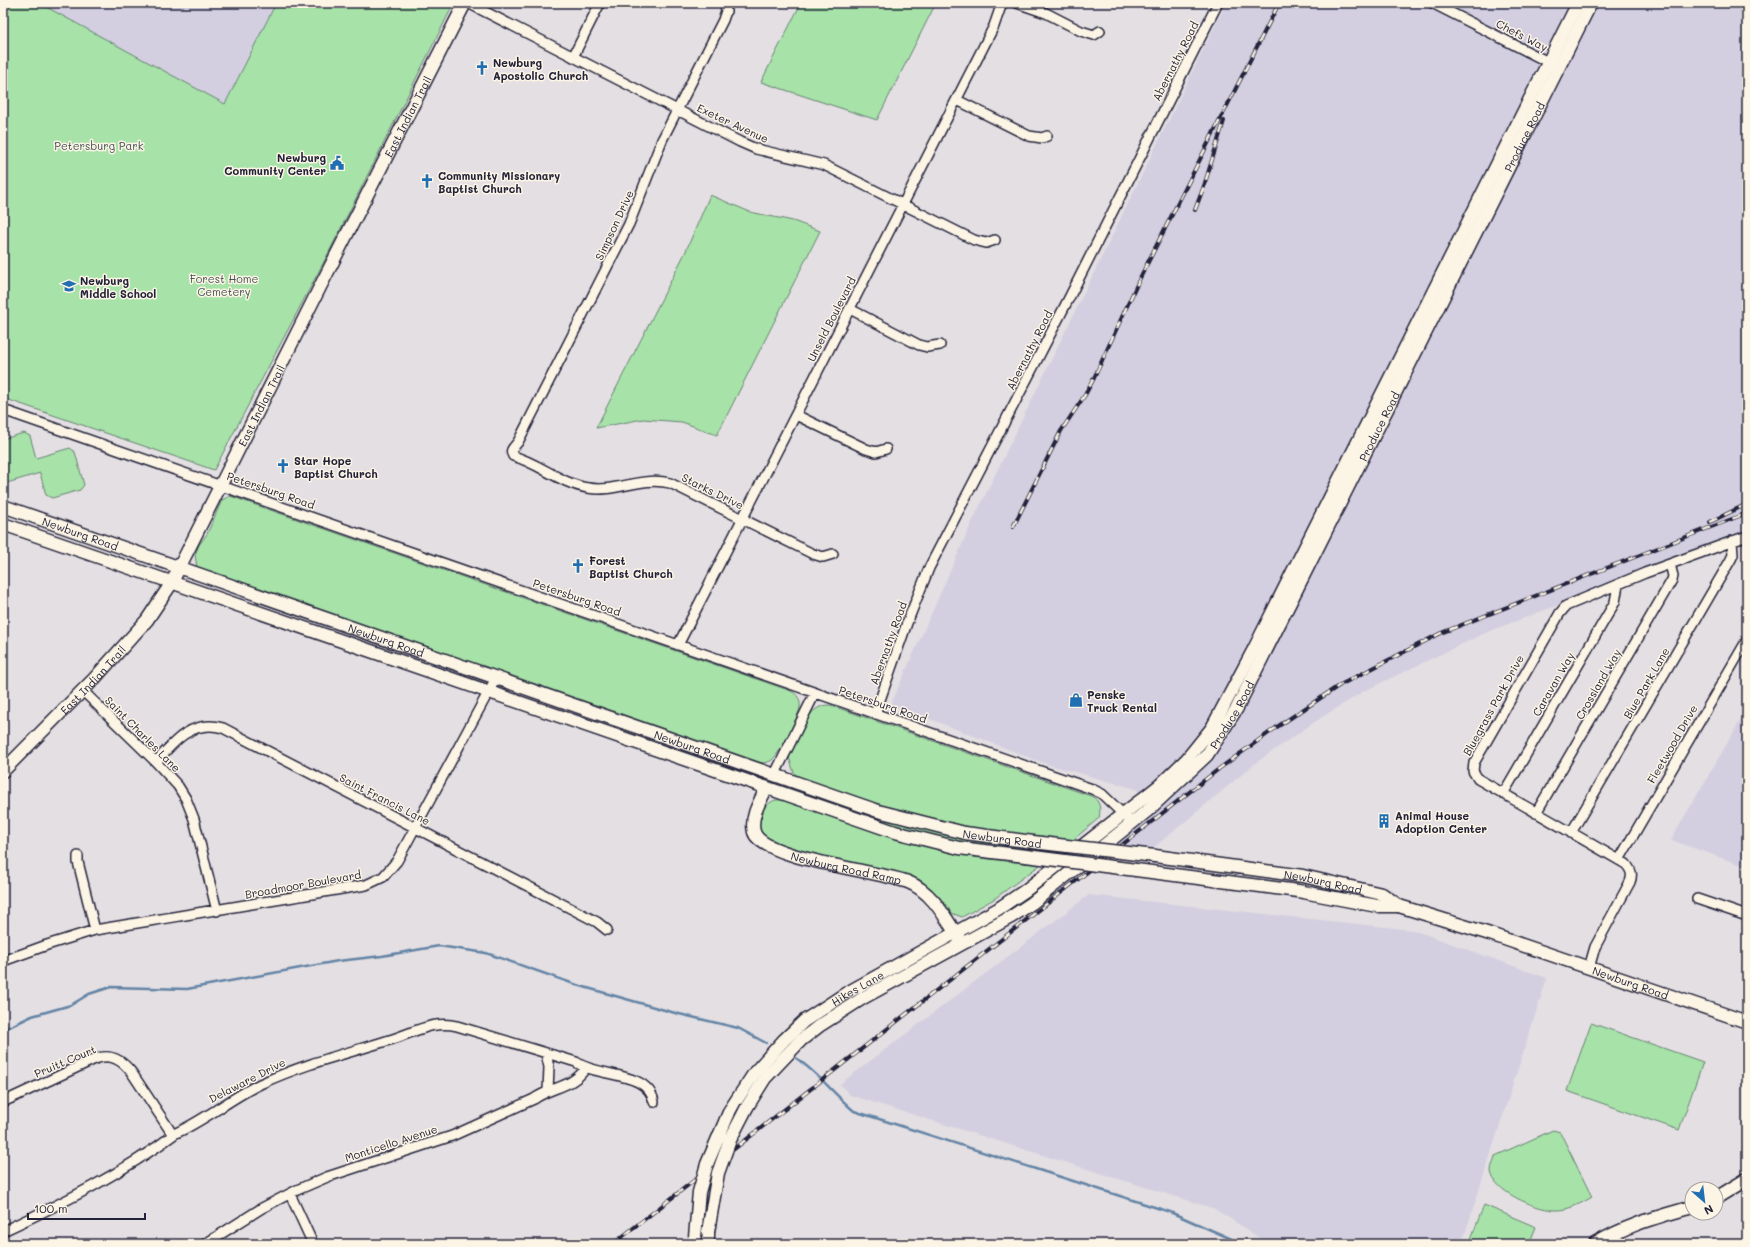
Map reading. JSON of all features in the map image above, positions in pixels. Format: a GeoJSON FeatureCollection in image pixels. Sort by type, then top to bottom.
{"type":"FeatureCollection","features":[{"type":"Feature","properties":{"kind":"main road","name":"East Indian Trail"},"geometry":{"type":"LineString","coordinates":[[3,771],[82,691],[147,620],[171,584],[220,485],[467,3]]}},
{"type":"Feature","properties":{"kind":"main road","name":"Produce Road"},"geometry":{"type":"LineString","coordinates":[[1124,814],[1159,786],[1187,758],[1212,728],[1228,701],[1404,348],[1492,178],[1578,3]]}},
{"type":"Feature","properties":{"kind":"main road","name":"Produce Road"},"geometry":{"type":"LineString","coordinates":[[1132,824],[1161,800],[1207,755],[1238,708],[1591,3]]}},
{"type":"Feature","properties":{"kind":"main road","name":"Newburg Road"},"geometry":{"type":"LineString","coordinates":[[3,506],[776,774],[878,811],[965,833],[1303,876],[1382,894],[1400,906],[1490,934],[1747,1022]]}},
{"type":"Feature","properties":{"kind":"main road","name":"Newburg Road"},"geometry":{"type":"LineString","coordinates":[[3,524],[171,584],[895,832],[959,848],[1298,891],[1377,906],[1400,906]]}},
{"type":"Feature","properties":{"kind":"main road","name":"Newburg Road Ramp"},"geometry":{"type":"LineString","coordinates":[[766,789],[752,823],[754,833],[760,840],[787,854],[907,882],[930,896],[963,944]]}},
{"type":"Feature","properties":{"kind":"main road","name":"Hikes Lane"},"geometry":{"type":"LineString","coordinates":[[695,1240],[699,1192],[707,1164],[730,1110],[755,1072],[784,1040],[804,1021],[845,994],[998,909],[1026,890],[1124,814]]}},
{"type":"Feature","properties":{"kind":"main road","name":"Hikes Lane"},"geometry":{"type":"LineString","coordinates":[[708,1238],[718,1173],[730,1140],[747,1107],[765,1078],[801,1040],[818,1026],[863,998],[963,944],[1032,903],[1132,824]]}},
{"type":"Feature","properties":{"kind":"main road"},"geometry":{"type":"LineString","coordinates":[[1724,1193],[1747,1179]]}},
{"type":"Feature","properties":{"kind":"main road"},"geometry":{"type":"LineString","coordinates":[[1595,1244],[1644,1220],[1684,1209]]}},
{"type":"Feature","properties":{"kind":"street","name":"Exeter Avenue"},"geometry":{"type":"LineString","coordinates":[[467,3],[756,149],[824,165],[974,240],[986,243],[995,240]]}},
{"type":"Feature","properties":{"kind":"street"},"geometry":{"type":"LineString","coordinates":[[573,56],[600,3]]}},
{"type":"Feature","properties":{"kind":"street","name":"Simpson Drive"},"geometry":{"type":"LineString","coordinates":[[511,453],[511,450],[518,442],[629,224],[657,151],[723,20],[726,11],[725,3]]}},
{"type":"Feature","properties":{"kind":"street","name":"Unseld Boulevard"},"geometry":{"type":"LineString","coordinates":[[678,645],[957,100],[994,26],[1002,3]]}},
{"type":"Feature","properties":{"kind":"street"},"geometry":{"type":"LineString","coordinates":[[1017,3],[1046,13],[1081,31],[1094,35],[1100,31]]}},
{"type":"Feature","properties":{"kind":"street","name":"Abernathy Road"},"geometry":{"type":"LineString","coordinates":[[875,714],[907,623],[929,568],[1068,300],[1218,3]]}},
{"type":"Feature","properties":{"kind":"street","name":"Chefs Way"},"geometry":{"type":"LineString","coordinates":[[1432,3],[1559,67]]}},
{"type":"Feature","properties":{"kind":"street"},"geometry":{"type":"LineString","coordinates":[[957,100],[1028,136],[1042,138],[1047,136]]}},
{"type":"Feature","properties":{"kind":"street"},"geometry":{"type":"LineString","coordinates":[[850,309],[919,345],[927,347],[940,345]]}},
{"type":"Feature","properties":{"kind":"street","name":"Petersburg Road"},"geometry":{"type":"LineString","coordinates":[[3,410],[1092,789],[1102,794],[1124,814],[1132,824]]}},
{"type":"Feature","properties":{"kind":"street"},"geometry":{"type":"LineString","coordinates":[[796,415],[866,449],[876,452],[886,449]]}},
{"type":"Feature","properties":{"kind":"street","name":"Starks Drive"},"geometry":{"type":"LineString","coordinates":[[511,453],[513,456],[523,459],[567,481],[587,488],[607,488],[646,481],[670,483],[813,554],[822,556],[833,554]]}},
{"type":"Feature","properties":{"kind":"street","name":"Bluegrass Park Drive"},"geometry":{"type":"LineString","coordinates":[[1590,968],[1595,948],[1632,877],[1629,868],[1619,860],[1478,779],[1473,771],[1474,763],[1500,716],[1564,609],[1577,601],[1670,564],[1747,536]]}},
{"type":"Feature","properties":{"kind":"street","name":"Blue Park Lane"},"geometry":{"type":"LineString","coordinates":[[1571,833],[1730,561],[1733,554],[1732,541]]}},
{"type":"Feature","properties":{"kind":"street","name":"Crossland Way"},"geometry":{"type":"LineString","coordinates":[[1536,813],[1672,580],[1673,576],[1670,564]]}},
{"type":"Feature","properties":{"kind":"street","name":"Caravan Way"},"geometry":{"type":"LineString","coordinates":[[1503,794],[1615,602],[1618,585]]}},
{"type":"Feature","properties":{"kind":"street","name":"Fleetwood Drive"},"geometry":{"type":"LineString","coordinates":[[1619,860],[1747,640]]}},
{"type":"Feature","properties":{"kind":"street","name":"Broadmoor Boulevard"},"geometry":{"type":"LineString","coordinates":[[3,961],[95,930],[359,887],[375,882],[383,877],[397,861],[496,678]]}},
{"type":"Feature","properties":{"kind":"street","name":"Saint Charles Lane"},"geometry":{"type":"LineString","coordinates":[[82,691],[156,762],[178,786],[191,810],[217,911]]}},
{"type":"Feature","properties":{"kind":"street"},"geometry":{"type":"LineString","coordinates":[[776,774],[815,693]]}},
{"type":"Feature","properties":{"kind":"street","name":"Saint Francis Lane"},"geometry":{"type":"LineString","coordinates":[[156,762],[188,731],[205,726],[217,727],[597,922],[607,930]]}},
{"type":"Feature","properties":{"kind":"street"},"geometry":{"type":"LineString","coordinates":[[78,856],[78,862],[95,930]]}},
{"type":"Feature","properties":{"kind":"street"},"geometry":{"type":"LineString","coordinates":[[1697,899],[1747,916]]}},
{"type":"Feature","properties":{"kind":"street","name":"Delaware Drive"},"geometry":{"type":"LineString","coordinates":[[3,1231],[57,1206],[101,1182],[173,1135],[260,1084],[327,1058],[394,1039],[434,1025],[448,1024],[457,1026],[576,1062],[585,1069],[599,1070],[644,1084],[650,1090],[654,1102]]}},
{"type":"Feature","properties":{"kind":"street"},"geometry":{"type":"LineString","coordinates":[[546,1054],[549,1067],[548,1091]]}},
{"type":"Feature","properties":{"kind":"street","name":"Pruitt Court"},"geometry":{"type":"LineString","coordinates":[[3,1102],[101,1057],[115,1058],[125,1064],[173,1135]]}},
{"type":"Feature","properties":{"kind":"street","name":"Monticello Avenue"},"geometry":{"type":"LineString","coordinates":[[205,1244],[262,1208],[290,1194],[327,1177],[452,1136],[579,1077],[585,1069]]}},
{"type":"Feature","properties":{"kind":"street"},"geometry":{"type":"LineString","coordinates":[[290,1194],[313,1244]]}},
{"type":"Feature","properties":{"kind":"shaded area","name":"Newburg Middle School"},"geometry":{"type":"Polygon","coordinates":[[[3,3],[276,3],[225,104],[3,398],[3,3]]]}},
{"type":"Feature","properties":{"kind":"shaded area"},"geometry":{"type":"Polygon","coordinates":[[[1226,3],[1747,3],[1747,532],[1485,633],[1366,690],[1319,719],[1257,762],[1152,849],[1113,844],[1154,812],[1136,789],[1046,764],[891,704],[973,520],[1226,3]]]}},
{"type":"Feature","properties":{"kind":"shaded area"},"geometry":{"type":"Polygon","coordinates":[[[1747,709],[1747,867],[1671,840],[1747,709]]]}},
{"type":"Feature","properties":{"kind":"shaded area"},"geometry":{"type":"Polygon","coordinates":[[[1089,895],[1413,930],[1547,978],[1463,1240],[1456,1244],[1269,1244],[1215,1209],[850,1095],[840,1084],[1089,895]]]}},
{"type":"Feature","properties":{"kind":"green space","name":"Petersburg Park"},"geometry":{"type":"Polygon","coordinates":[[[3,3],[39,3],[225,104],[276,3],[444,3],[452,7],[329,252],[214,470],[3,398],[3,3]]]}},
{"type":"Feature","properties":{"kind":"green space"},"geometry":{"type":"Polygon","coordinates":[[[801,3],[936,3],[877,120],[761,82],[801,3]]]}},
{"type":"Feature","properties":{"kind":"green space"},"geometry":{"type":"Polygon","coordinates":[[[710,195],[750,212],[793,221],[820,231],[717,435],[682,422],[643,419],[596,428],[685,253],[710,195]]]}},
{"type":"Feature","properties":{"kind":"green space"},"geometry":{"type":"Polygon","coordinates":[[[24,433],[30,436],[36,458],[70,448],[75,452],[84,485],[80,490],[52,498],[46,495],[40,473],[7,483],[3,481],[3,439],[24,433]]]}},
{"type":"Feature","properties":{"kind":"green space"},"geometry":{"type":"Polygon","coordinates":[[[230,496],[791,691],[799,700],[799,712],[775,757],[768,762],[754,762],[197,568],[195,555],[199,545],[207,534],[222,500],[230,496]]]}},
{"type":"Feature","properties":{"kind":"green space"},"geometry":{"type":"Polygon","coordinates":[[[830,705],[1091,796],[1098,802],[1100,811],[1099,818],[1073,840],[963,827],[911,815],[804,780],[794,773],[789,757],[799,732],[809,716],[822,706],[830,705]]]}},
{"type":"Feature","properties":{"kind":"green space"},"geometry":{"type":"Polygon","coordinates":[[[793,785],[1034,847],[1036,851],[1012,851],[944,840],[913,832],[790,792],[793,785]]]}},
{"type":"Feature","properties":{"kind":"green space"},"geometry":{"type":"Polygon","coordinates":[[[775,800],[788,800],[868,828],[973,857],[1040,865],[994,899],[962,917],[951,913],[904,876],[775,844],[764,836],[759,826],[759,820],[762,811],[766,806],[775,800]]]}},
{"type":"Feature","properties":{"kind":"green space"},"geometry":{"type":"Polygon","coordinates":[[[1591,1023],[1703,1062],[1679,1130],[1567,1091],[1591,1023]]]}},
{"type":"Feature","properties":{"kind":"green space"},"geometry":{"type":"Polygon","coordinates":[[[1553,1130],[1560,1132],[1592,1197],[1574,1206],[1559,1210],[1546,1209],[1516,1198],[1499,1186],[1491,1171],[1495,1156],[1553,1130]]]}},
{"type":"Feature","properties":{"kind":"green space"},"geometry":{"type":"Polygon","coordinates":[[[1484,1205],[1536,1227],[1529,1244],[1469,1244],[1484,1205]]]}},
{"type":"Feature","properties":{"kind":"waterway"},"geometry":{"type":"LineString","coordinates":[[3,1030],[32,1016],[71,1005],[89,994],[111,987],[187,989],[338,961],[382,956],[439,946],[486,953],[577,985],[675,1013],[738,1028],[766,1043]]}},
{"type":"Feature","properties":{"kind":"waterway"},"geometry":{"type":"LineString","coordinates":[[796,1058],[812,1070],[854,1111],[1170,1212],[1243,1244]]}},
{"type":"Feature","properties":{"kind":"railway"},"geometry":{"type":"LineString","coordinates":[[1013,527],[1061,431],[1085,395],[1094,378],[1139,280],[1279,3]]}},
{"type":"Feature","properties":{"kind":"railway"},"geometry":{"type":"LineString","coordinates":[[1195,210],[1224,121]]}},
{"type":"Feature","properties":{"kind":"railway"},"geometry":{"type":"LineString","coordinates":[[1710,522],[1747,504]]}},
{"type":"Feature","properties":{"kind":"railway"},"geometry":{"type":"LineString","coordinates":[[613,1244],[1220,768],[1277,727],[1340,685],[1441,633],[1747,513]]}},
{"type":"Feature","properties":{"kind":"place","name":"Newburg Apostolic Church"},"geometry":{"type":"Point","coordinates":[482,68]}},
{"type":"Feature","properties":{"kind":"place","name":"Newburg Community Center"},"geometry":{"type":"Point","coordinates":[337,163]}},
{"type":"Feature","properties":{"kind":"place","name":"Community Missionary Baptist Church"},"geometry":{"type":"Point","coordinates":[427,181]}},
{"type":"Feature","properties":{"kind":"place","name":"Newburg Middle School"},"geometry":{"type":"Point","coordinates":[69,286]}},
{"type":"Feature","properties":{"kind":"place","name":"Star Hope Baptist Church"},"geometry":{"type":"Point","coordinates":[283,466]}},
{"type":"Feature","properties":{"kind":"place","name":"Forest Baptist Church"},"geometry":{"type":"Point","coordinates":[578,566]}},
{"type":"Feature","properties":{"kind":"place","name":"Penske Truck Rental"},"geometry":{"type":"Point","coordinates":[1076,700]}},
{"type":"Feature","properties":{"kind":"place","name":"Animal House Adoption Center"},"geometry":{"type":"Point","coordinates":[1384,821]}},
{"type":"Feature","properties":{"kind":"park label","name":"Forest Home Cemetery"},"geometry":{"type":"Point","coordinates":[224,284]}}]}
